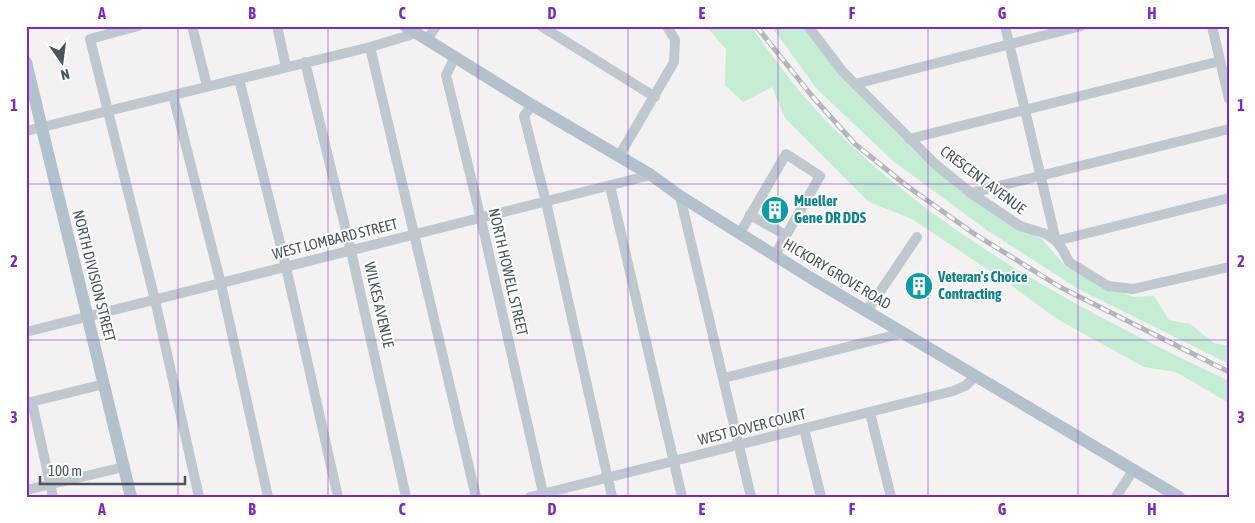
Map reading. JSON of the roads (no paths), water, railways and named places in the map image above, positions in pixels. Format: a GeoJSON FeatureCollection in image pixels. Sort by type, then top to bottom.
{"type":"FeatureCollection","features":[{"type":"Feature","properties":{"kind":"main road","name":"HICKORY GROVE ROAD"},"geometry":{"type":"LineString","coordinates":[[405,26],[532,105],[651,175],[680,196],[774,255],[1180,497]]}},
{"type":"Feature","properties":{"kind":"main road","name":"NORTH DIVISION STREET"},"geometry":{"type":"LineString","coordinates":[[26,62],[131,497]]}},
{"type":"Feature","properties":{"kind":"street"},"geometry":{"type":"LineString","coordinates":[[138,26],[107,30],[90,39],[155,300],[199,497]]}},
{"type":"Feature","properties":{"kind":"street"},"geometry":{"type":"LineString","coordinates":[[192,26],[207,86]]}},
{"type":"Feature","properties":{"kind":"street"},"geometry":{"type":"LineString","coordinates":[[277,26],[286,67]]}},
{"type":"Feature","properties":{"kind":"street"},"geometry":{"type":"LineString","coordinates":[[26,131],[305,62],[422,37],[436,26]]}},
{"type":"Feature","properties":{"kind":"street"},"geometry":{"type":"LineString","coordinates":[[541,26],[655,97]]}},
{"type":"Feature","properties":{"kind":"street"},"geometry":{"type":"LineString","coordinates":[[619,156],[674,62],[675,40],[667,26]]}},
{"type":"Feature","properties":{"kind":"street"},"geometry":{"type":"LineString","coordinates":[[1005,26],[1056,241],[1069,262],[1108,286],[1133,289],[1229,267]]}},
{"type":"Feature","properties":{"kind":"street"},"geometry":{"type":"LineString","coordinates":[[855,84],[1081,26]]}},
{"type":"Feature","properties":{"kind":"street"},"geometry":{"type":"LineString","coordinates":[[1212,26],[1228,92]]}},
{"type":"Feature","properties":{"kind":"street","name":"CRESCENT AVENUE"},"geometry":{"type":"LineString","coordinates":[[810,27],[843,72],[935,164],[971,193],[1020,226],[1046,234],[1056,241]]}},
{"type":"Feature","properties":{"kind":"street"},"geometry":{"type":"LineString","coordinates":[[370,47],[476,497]]}},
{"type":"Feature","properties":{"kind":"street","name":"NORTH HOWELL STREET"},"geometry":{"type":"LineString","coordinates":[[455,57],[446,75],[481,219],[543,495]]}},
{"type":"Feature","properties":{"kind":"street"},"geometry":{"type":"LineString","coordinates":[[909,139],[1220,61]]}},
{"type":"Feature","properties":{"kind":"street","name":"WILKES AVENUE"},"geometry":{"type":"LineString","coordinates":[[305,62],[351,251],[406,497]]}},
{"type":"Feature","properties":{"kind":"street"},"geometry":{"type":"LineString","coordinates":[[239,78],[286,267],[338,497]]}},
{"type":"Feature","properties":{"kind":"street"},"geometry":{"type":"LineString","coordinates":[[173,95],[221,284],[268,497]]}},
{"type":"Feature","properties":{"kind":"street"},"geometry":{"type":"LineString","coordinates":[[532,105],[524,116],[546,202],[612,497]]}},
{"type":"Feature","properties":{"kind":"street"},"geometry":{"type":"LineString","coordinates":[[971,193],[1229,129]]}},
{"type":"Feature","properties":{"kind":"street"},"geometry":{"type":"LineString","coordinates":[[740,233],[786,154],[820,176],[774,255]]}},
{"type":"Feature","properties":{"kind":"street","name":"WEST LOMBARD STREET"},"geometry":{"type":"LineString","coordinates":[[26,332],[651,175]]}},
{"type":"Feature","properties":{"kind":"street"},"geometry":{"type":"LineString","coordinates":[[610,186],[682,497]]}},
{"type":"Feature","properties":{"kind":"street"},"geometry":{"type":"LineString","coordinates":[[680,196],[751,497]]}},
{"type":"Feature","properties":{"kind":"street"},"geometry":{"type":"LineString","coordinates":[[1056,241],[1229,198]]}},
{"type":"Feature","properties":{"kind":"street"},"geometry":{"type":"LineString","coordinates":[[750,215],[786,235]]}},
{"type":"Feature","properties":{"kind":"street"},"geometry":{"type":"LineString","coordinates":[[867,311],[916,237]]}},
{"type":"Feature","properties":{"kind":"street"},"geometry":{"type":"LineString","coordinates":[[724,378],[903,332]]}},
{"type":"Feature","properties":{"kind":"street","name":"WEST DOVER COURT"},"geometry":{"type":"LineString","coordinates":[[530,497],[953,391],[965,386],[976,376]]}},
{"type":"Feature","properties":{"kind":"street"},"geometry":{"type":"LineString","coordinates":[[53,497],[29,403],[104,384]]}},
{"type":"Feature","properties":{"kind":"street"},"geometry":{"type":"LineString","coordinates":[[870,412],[891,497]]}},
{"type":"Feature","properties":{"kind":"street"},"geometry":{"type":"LineString","coordinates":[[804,429],[821,497]]}},
{"type":"Feature","properties":{"kind":"street"},"geometry":{"type":"LineString","coordinates":[[26,490],[124,467]]}},
{"type":"Feature","properties":{"kind":"street"},"geometry":{"type":"LineString","coordinates":[[1116,497],[1134,469]]}},
{"type":"Feature","properties":{"kind":"railway"},"geometry":{"type":"LineString","coordinates":[[756,26],[812,96],[855,144],[907,186],[973,233],[1060,287],[1229,372]]}},
{"type":"Feature","properties":{"kind":"place","name":"Mueller Gene DR DDS"},"geometry":{"type":"Point","coordinates":[775,210]}},
{"type":"Feature","properties":{"kind":"place","name":"Veteran's Choice Contracting"},"geometry":{"type":"Point","coordinates":[919,286]}}]}
